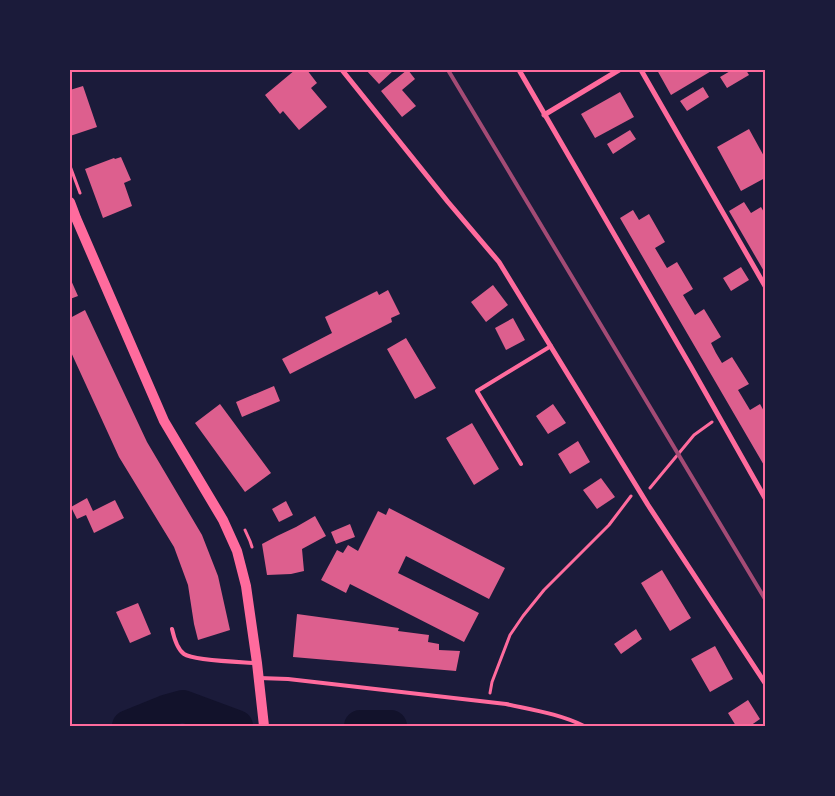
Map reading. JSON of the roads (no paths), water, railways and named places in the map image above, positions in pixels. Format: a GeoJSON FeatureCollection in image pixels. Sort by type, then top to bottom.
{"type":"FeatureCollection","features":[{"type":"Feature","properties":{"kind":"main road"},"geometry":{"type":"LineString","coordinates":[[70,202],[164,421],[223,520],[237,551],[246,586],[258,663],[264,726]]}},
{"type":"Feature","properties":{"kind":"street"},"geometry":{"type":"LineString","coordinates":[[342,70],[499,262],[643,497],[765,683]]}},
{"type":"Feature","properties":{"kind":"street"},"geometry":{"type":"LineString","coordinates":[[519,70],[765,498]]}},
{"type":"Feature","properties":{"kind":"street"},"geometry":{"type":"LineString","coordinates":[[544,115],[620,70]]}},
{"type":"Feature","properties":{"kind":"street"},"geometry":{"type":"LineString","coordinates":[[641,70],[765,286]]}},
{"type":"Feature","properties":{"kind":"lane"},"geometry":{"type":"LineString","coordinates":[[521,464],[477,391],[551,346]]}},
{"type":"Feature","properties":{"kind":"lane"},"geometry":{"type":"LineString","coordinates":[[172,630],[176,643],[185,655],[190,657],[217,661],[258,663]]}},
{"type":"Feature","properties":{"kind":"lane"},"geometry":{"type":"LineString","coordinates":[[259,678],[288,678],[488,702],[540,711],[572,720],[584,726]]}},
{"type":"Feature","properties":{"kind":"waterway"},"geometry":{"type":"LineString","coordinates":[[128,726],[183,706],[237,726]]}},
{"type":"Feature","properties":{"kind":"waterway"},"geometry":{"type":"LineString","coordinates":[[360,726],[391,726]]}},
{"type":"Feature","properties":{"kind":"railway"},"geometry":{"type":"LineString","coordinates":[[448,70],[765,599]]}}]}
